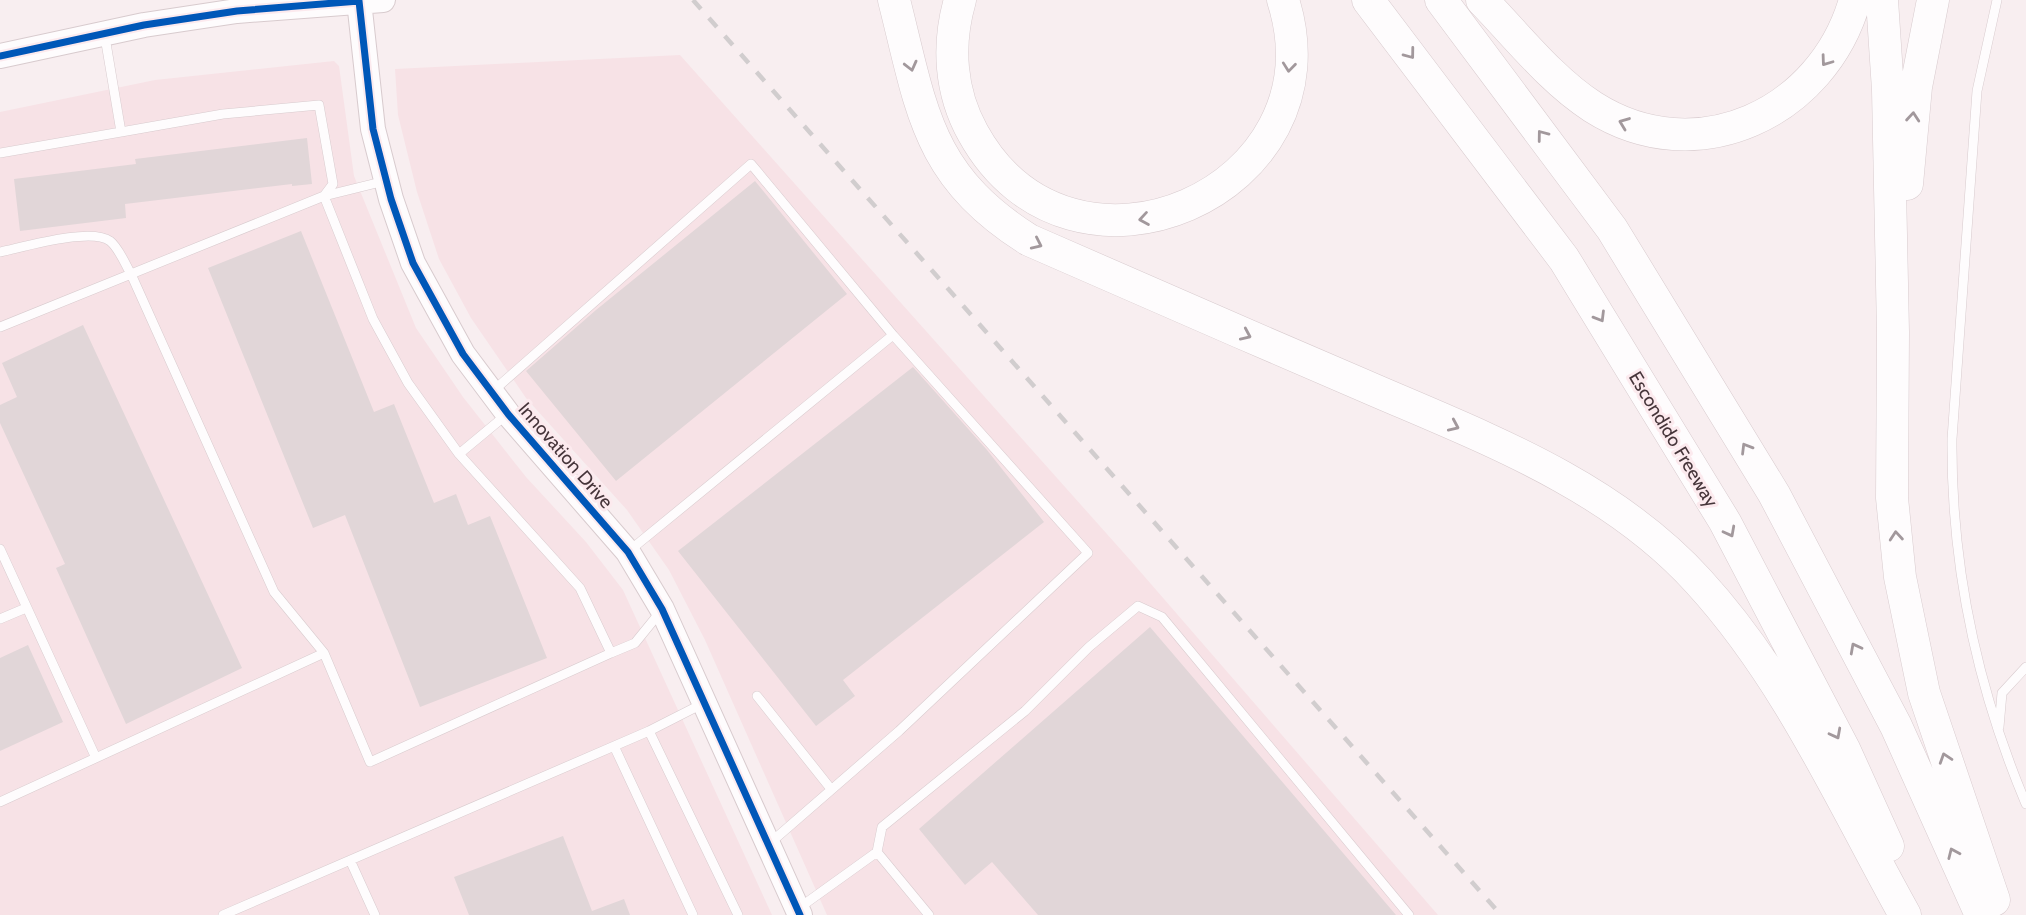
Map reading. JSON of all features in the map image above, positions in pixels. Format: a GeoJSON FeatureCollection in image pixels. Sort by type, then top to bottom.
{"type":"FeatureCollection","features":[{"type":"Feature","properties":{"kind":"highway"},"geometry":{"type":"LineString","coordinates":[[894,0],[930,135],[949,168],[994,218],[1029,240],[1517,453],[1599,498],[1651,537],[1697,579],[1738,626],[1781,691],[1905,915]]}},
{"type":"Feature","properties":{"kind":"highway"},"geometry":{"type":"LineString","coordinates":[[960,0],[952,45],[954,81],[959,102],[983,152],[1002,174],[1048,205],[1097,220],[1115,221],[1150,218],[1191,206],[1235,177],[1264,144],[1285,97],[1290,69],[1291,45],[1283,0]]}},
{"type":"Feature","properties":{"kind":"highway","name":"Escondido Freeway"},"geometry":{"type":"LineString","coordinates":[[1368,0],[1564,259],[1725,522],[1845,751],[1919,915]]}},
{"type":"Feature","properties":{"kind":"highway"},"geometry":{"type":"LineString","coordinates":[[1441,0],[1612,229],[1774,495],[1896,726],[1981,915]]}},
{"type":"Feature","properties":{"kind":"highway"},"geometry":{"type":"LineString","coordinates":[[1482,0],[1554,75],[1593,107],[1635,127],[1676,134],[1714,132],[1756,120],[1793,97],[1825,64],[1836,47],[1855,0]]}},
{"type":"Feature","properties":{"kind":"highway"},"geometry":{"type":"LineString","coordinates":[[1882,0],[1888,90],[1893,332],[1892,498],[1900,577],[1924,693],[1999,915]]}},
{"type":"Feature","properties":{"kind":"highway"},"geometry":{"type":"LineString","coordinates":[[1893,332],[1916,87],[1934,0]]}},
{"type":"Feature","properties":{"kind":"street"},"geometry":{"type":"LineString","coordinates":[[0,56],[105,33],[237,10],[383,0]]}},
{"type":"Feature","properties":{"kind":"street","name":"Innovation Drive"},"geometry":{"type":"LineString","coordinates":[[359,1],[373,128],[386,181],[412,263],[463,354],[508,414],[628,552],[662,609],[799,912]]}},
{"type":"Feature","properties":{"kind":"lane"},"geometry":{"type":"LineString","coordinates":[[1997,0],[1977,91],[1952,439],[1952,486],[1963,596],[1977,660],[1999,732],[2026,804]]}},
{"type":"Feature","properties":{"kind":"lane"},"geometry":{"type":"LineString","coordinates":[[105,33],[121,132]]}},
{"type":"Feature","properties":{"kind":"lane"},"geometry":{"type":"LineString","coordinates":[[0,153],[223,114],[319,105],[333,184],[324,196]]}},
{"type":"Feature","properties":{"kind":"lane"},"geometry":{"type":"LineString","coordinates":[[492,393],[751,164],[894,335],[1088,553],[899,731],[768,844]]}},
{"type":"Feature","properties":{"kind":"lane"},"geometry":{"type":"LineString","coordinates":[[0,327],[324,196],[386,181]]}},
{"type":"Feature","properties":{"kind":"lane"},"geometry":{"type":"LineString","coordinates":[[324,196],[373,319],[408,383],[459,454],[580,588],[611,653]]}},
{"type":"Feature","properties":{"kind":"lane"},"geometry":{"type":"LineString","coordinates":[[0,252],[100,235],[112,243],[131,274],[274,592],[324,653],[370,762],[635,643],[662,609]]}},
{"type":"Feature","properties":{"kind":"lane"},"geometry":{"type":"LineString","coordinates":[[628,552],[894,335]]}},
{"type":"Feature","properties":{"kind":"lane"},"geometry":{"type":"LineString","coordinates":[[459,454],[508,414]]}},
{"type":"Feature","properties":{"kind":"lane"},"geometry":{"type":"LineString","coordinates":[[0,549],[96,758]]}},
{"type":"Feature","properties":{"kind":"lane"},"geometry":{"type":"LineString","coordinates":[[799,912],[877,852],[882,827],[1026,712],[1089,647],[1138,606],[1162,617],[1409,915]]}},
{"type":"Feature","properties":{"kind":"lane"},"geometry":{"type":"LineString","coordinates":[[0,619],[26,608]]}},
{"type":"Feature","properties":{"kind":"lane"},"geometry":{"type":"LineString","coordinates":[[0,802],[324,653]]}},
{"type":"Feature","properties":{"kind":"lane"},"geometry":{"type":"LineString","coordinates":[[1999,732],[2002,693],[2026,667]]}},
{"type":"Feature","properties":{"kind":"lane"},"geometry":{"type":"LineString","coordinates":[[757,696],[831,789]]}},
{"type":"Feature","properties":{"kind":"lane"},"geometry":{"type":"LineString","coordinates":[[223,915],[649,731],[705,702]]}},
{"type":"Feature","properties":{"kind":"lane"},"geometry":{"type":"LineString","coordinates":[[649,731],[738,915]]}},
{"type":"Feature","properties":{"kind":"lane"},"geometry":{"type":"LineString","coordinates":[[614,746],[693,915]]}},
{"type":"Feature","properties":{"kind":"lane"},"geometry":{"type":"LineString","coordinates":[[877,852],[929,915]]}},
{"type":"Feature","properties":{"kind":"lane"},"geometry":{"type":"LineString","coordinates":[[350,860],[375,915]]}},
{"type":"Feature","properties":{"kind":"shaded area"},"geometry":{"type":"Polygon","coordinates":[[[680,55],[1131,561],[1438,915],[827,915],[705,640],[669,570],[627,510],[526,398],[471,318],[439,259],[417,192],[398,115],[395,69],[680,55]]]}},
{"type":"Feature","properties":{"kind":"shaded area"},"geometry":{"type":"Polygon","coordinates":[[[334,61],[339,66],[354,176],[416,328],[463,397],[526,477],[586,542],[623,590],[772,915],[0,915],[0,112],[155,80],[334,61]]]}},
{"type":"Feature","properties":{"kind":"building"},"geometry":{"type":"Polygon","coordinates":[[[307,138],[312,184],[292,184],[125,204],[126,218],[20,231],[14,179],[136,164],[135,159],[307,138]]]}},
{"type":"Feature","properties":{"kind":"building"},"geometry":{"type":"Polygon","coordinates":[[[755,181],[847,294],[616,481],[526,371],[596,310],[755,181]]]}},
{"type":"Feature","properties":{"kind":"building"},"geometry":{"type":"Polygon","coordinates":[[[301,231],[374,412],[394,404],[434,503],[456,494],[468,525],[490,516],[547,658],[420,707],[345,515],[313,528],[208,268],[301,231]]]}},
{"type":"Feature","properties":{"kind":"building"},"geometry":{"type":"Polygon","coordinates":[[[83,325],[242,668],[126,724],[56,568],[65,564],[0,423],[0,405],[17,397],[2,363],[83,325]]]}},
{"type":"Feature","properties":{"kind":"building"},"geometry":{"type":"Polygon","coordinates":[[[913,367],[987,450],[1044,522],[843,680],[855,696],[816,726],[678,551],[913,367]]]}},
{"type":"Feature","properties":{"kind":"building"},"geometry":{"type":"Polygon","coordinates":[[[1150,627],[1396,915],[1038,915],[992,862],[965,885],[919,829],[1150,627]]]}},
{"type":"Feature","properties":{"kind":"building"},"geometry":{"type":"Polygon","coordinates":[[[28,645],[63,722],[0,751],[0,658],[28,645]]]}},
{"type":"Feature","properties":{"kind":"building"},"geometry":{"type":"Polygon","coordinates":[[[563,836],[592,911],[624,899],[630,915],[469,915],[454,877],[563,836]]]}},
{"type":"Feature","properties":{"kind":"railway"},"geometry":{"type":"LineString","coordinates":[[693,0],[1501,915]]}},
{"type":"Feature","properties":{"kind":"cycle path"},"geometry":{"type":"LineString","coordinates":[[0,56],[144,25],[237,11],[359,1],[373,129],[391,199],[413,263],[463,354],[508,414],[628,552],[662,609],[800,915]]}}]}
